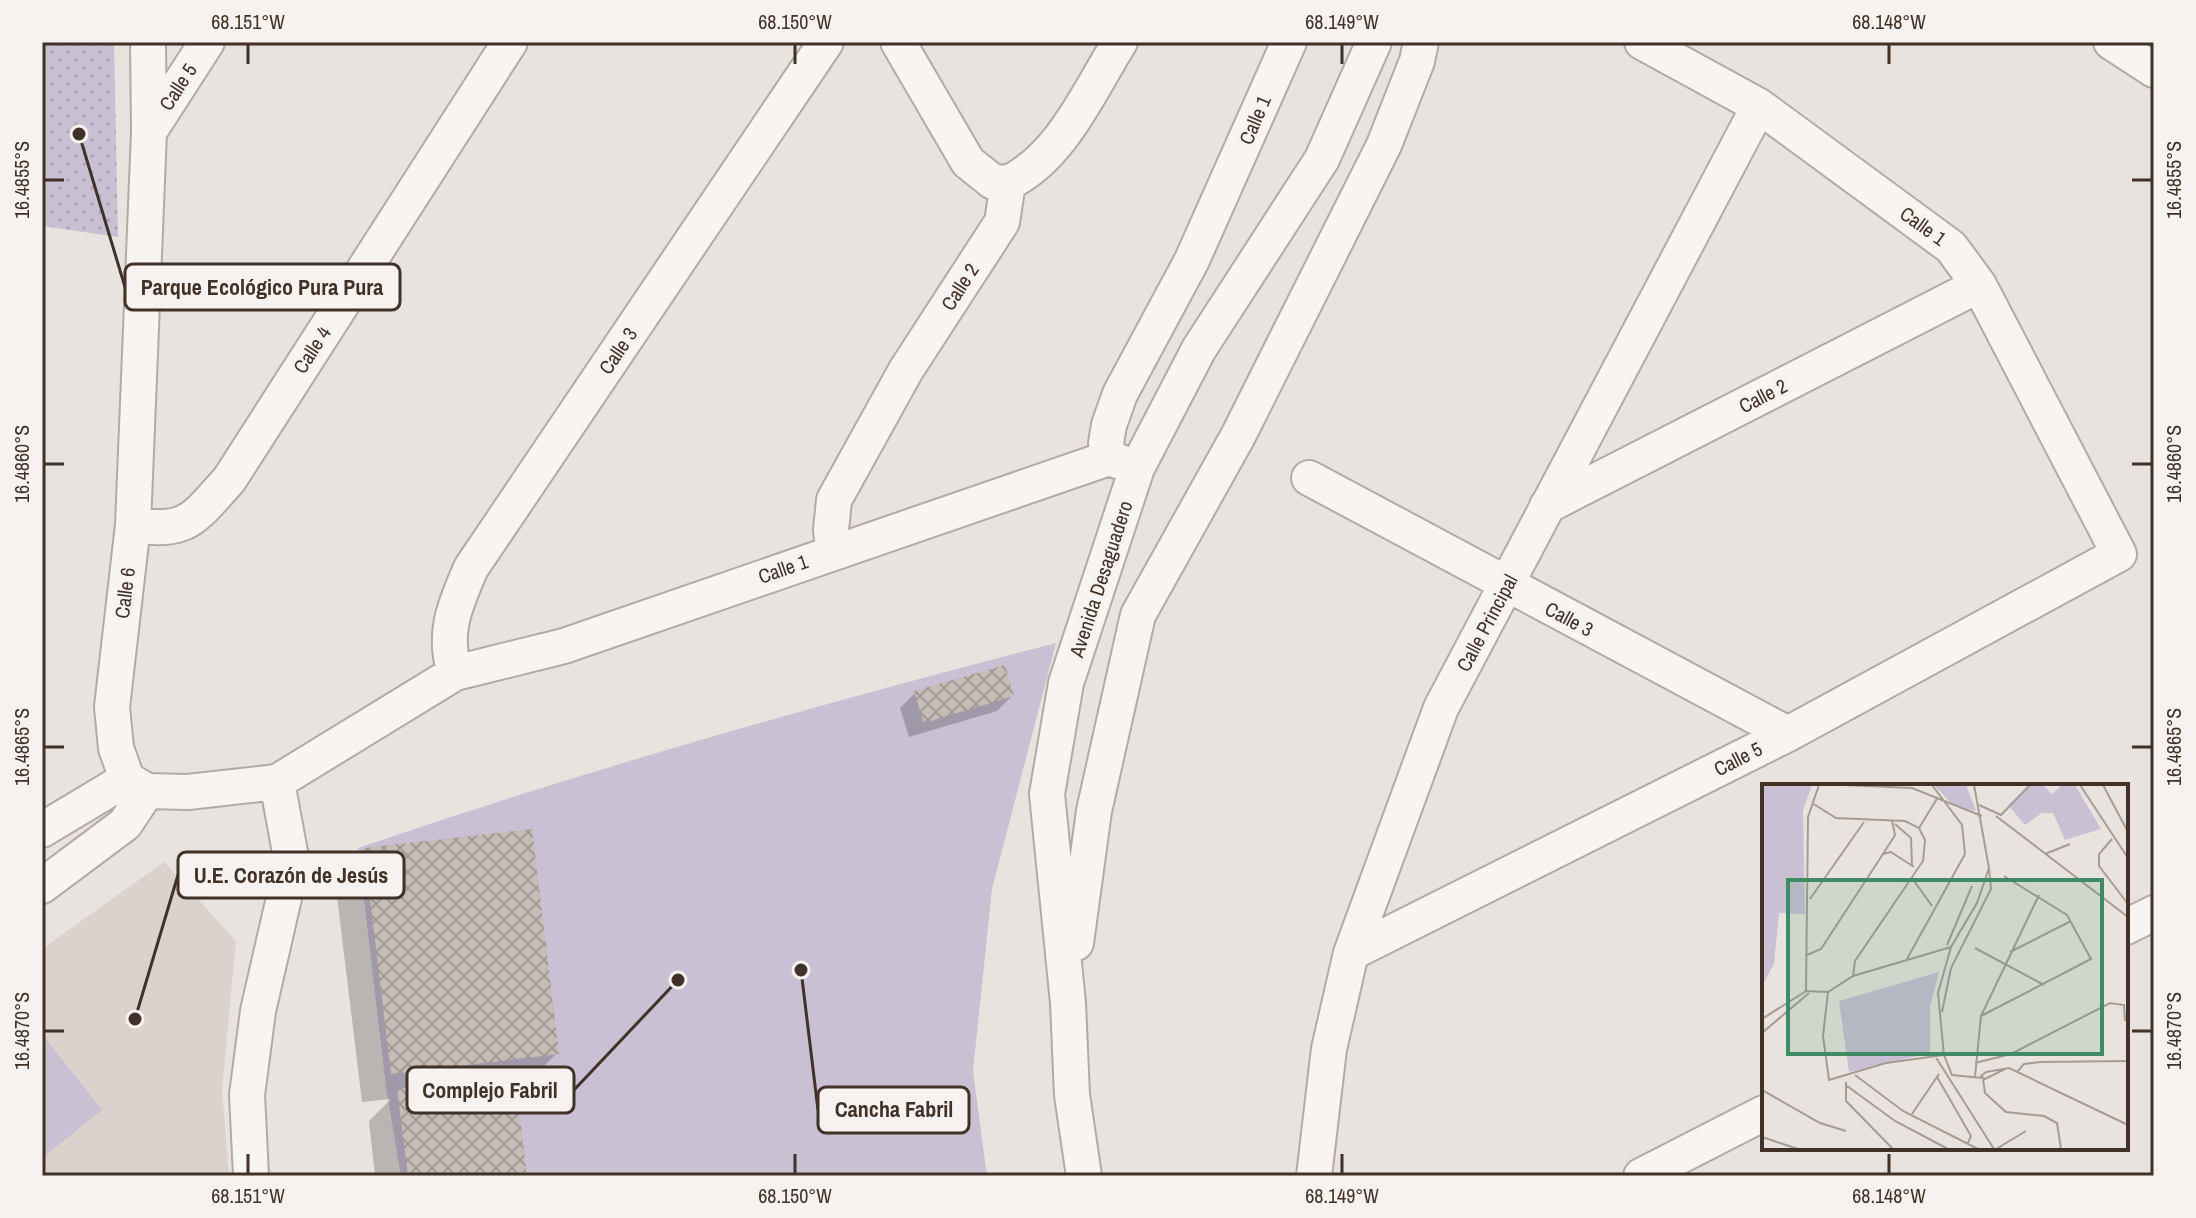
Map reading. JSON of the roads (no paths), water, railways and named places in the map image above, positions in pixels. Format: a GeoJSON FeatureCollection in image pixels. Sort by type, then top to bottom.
{"type":"FeatureCollection","features":[{"type":"Feature","properties":{"kind":"street","name":"Calle 6"},"geometry":{"type":"LineString","coordinates":[[137,785],[116,748],[112,707],[133,525],[149,132],[148,42]]}},
{"type":"Feature","properties":{"kind":"street","name":"Calle 5"},"geometry":{"type":"LineString","coordinates":[[149,132],[207,42]]}},
{"type":"Feature","properties":{"kind":"street","name":"Calle 4"},"geometry":{"type":"LineString","coordinates":[[133,525],[169,530],[194,518],[229,480],[510,42]]}},
{"type":"Feature","properties":{"kind":"street","name":"Calle 3"},"geometry":{"type":"LineString","coordinates":[[455,673],[449,654],[449,619],[471,568],[826,42]]}},
{"type":"Feature","properties":{"kind":"street"},"geometry":{"type":"LineString","coordinates":[[898,42],[968,162],[993,182],[1008,183],[1026,175],[1047,157],[1120,42]]}},
{"type":"Feature","properties":{"kind":"street","name":"Calle 1"},"geometry":{"type":"LineString","coordinates":[[455,673],[564,646],[833,551],[1123,463],[1106,443],[1120,394],[1192,260],[1289,42]]}},
{"type":"Feature","properties":{"kind":"street","name":"Avenida Desaguadero"},"geometry":{"type":"LineString","coordinates":[[1084,1176],[1072,1095],[1068,1003],[1047,794],[1066,683],[1123,463],[1322,159],[1374,42]]}},
{"type":"Feature","properties":{"kind":"street"},"geometry":{"type":"LineString","coordinates":[[1068,1003],[1094,811],[1138,615],[1238,436],[1384,145],[1417,61],[1421,42]]}},
{"type":"Feature","properties":{"kind":"street","name":"Calle 1"},"geometry":{"type":"LineString","coordinates":[[1642,42],[1759,106],[1951,247],[1979,285],[2119,554]]}},
{"type":"Feature","properties":{"kind":"street"},"geometry":{"type":"LineString","coordinates":[[2111,42],[2154,70]]}},
{"type":"Feature","properties":{"kind":"street","name":"Calle Principal"},"geometry":{"type":"LineString","coordinates":[[1314,1176],[1329,1049],[1351,953],[1441,708],[1759,106]]}},
{"type":"Feature","properties":{"kind":"street","name":"Calle 2"},"geometry":{"type":"LineString","coordinates":[[833,551],[831,530],[834,500],[906,370],[1002,222],[1009,198],[1008,183]]}},
{"type":"Feature","properties":{"kind":"street","name":"Calle 2"},"geometry":{"type":"LineString","coordinates":[[1547,506],[1979,285]]}},
{"type":"Feature","properties":{"kind":"street","name":"Calle 3"},"geometry":{"type":"LineString","coordinates":[[1309,478],[1507,587],[1788,734]]}},
{"type":"Feature","properties":{"kind":"street","name":"Calle 5"},"geometry":{"type":"LineString","coordinates":[[1351,953],[1788,734],[2119,554]]}},
{"type":"Feature","properties":{"kind":"street"},"geometry":{"type":"LineString","coordinates":[[42,830],[137,785],[188,792],[277,782],[455,673]]}},
{"type":"Feature","properties":{"kind":"street"},"geometry":{"type":"LineString","coordinates":[[251,1176],[249,1081],[258,1011],[281,922],[292,863],[277,782]]}},
{"type":"Feature","properties":{"kind":"street"},"geometry":{"type":"LineString","coordinates":[[42,886],[125,824],[137,785]]}},
{"type":"Feature","properties":{"kind":"street"},"geometry":{"type":"LineString","coordinates":[[2128,926],[2154,913]]}},
{"type":"Feature","properties":{"kind":"street"},"geometry":{"type":"LineString","coordinates":[[1641,1176],[1762,1114]]}},
{"type":"Feature","properties":{"kind":"place","name":"Parque Ecológico Pura Pura"},"geometry":{"type":"Point","coordinates":[79,134]}},
{"type":"Feature","properties":{"kind":"place","name":"Cancha Fabril"},"geometry":{"type":"Point","coordinates":[801,970]}},
{"type":"Feature","properties":{"kind":"place","name":"Complejo Fabril"},"geometry":{"type":"Point","coordinates":[678,980]}},
{"type":"Feature","properties":{"kind":"place","name":"U.E. Corazón de Jesús"},"geometry":{"type":"Point","coordinates":[135,1019]}}]}
